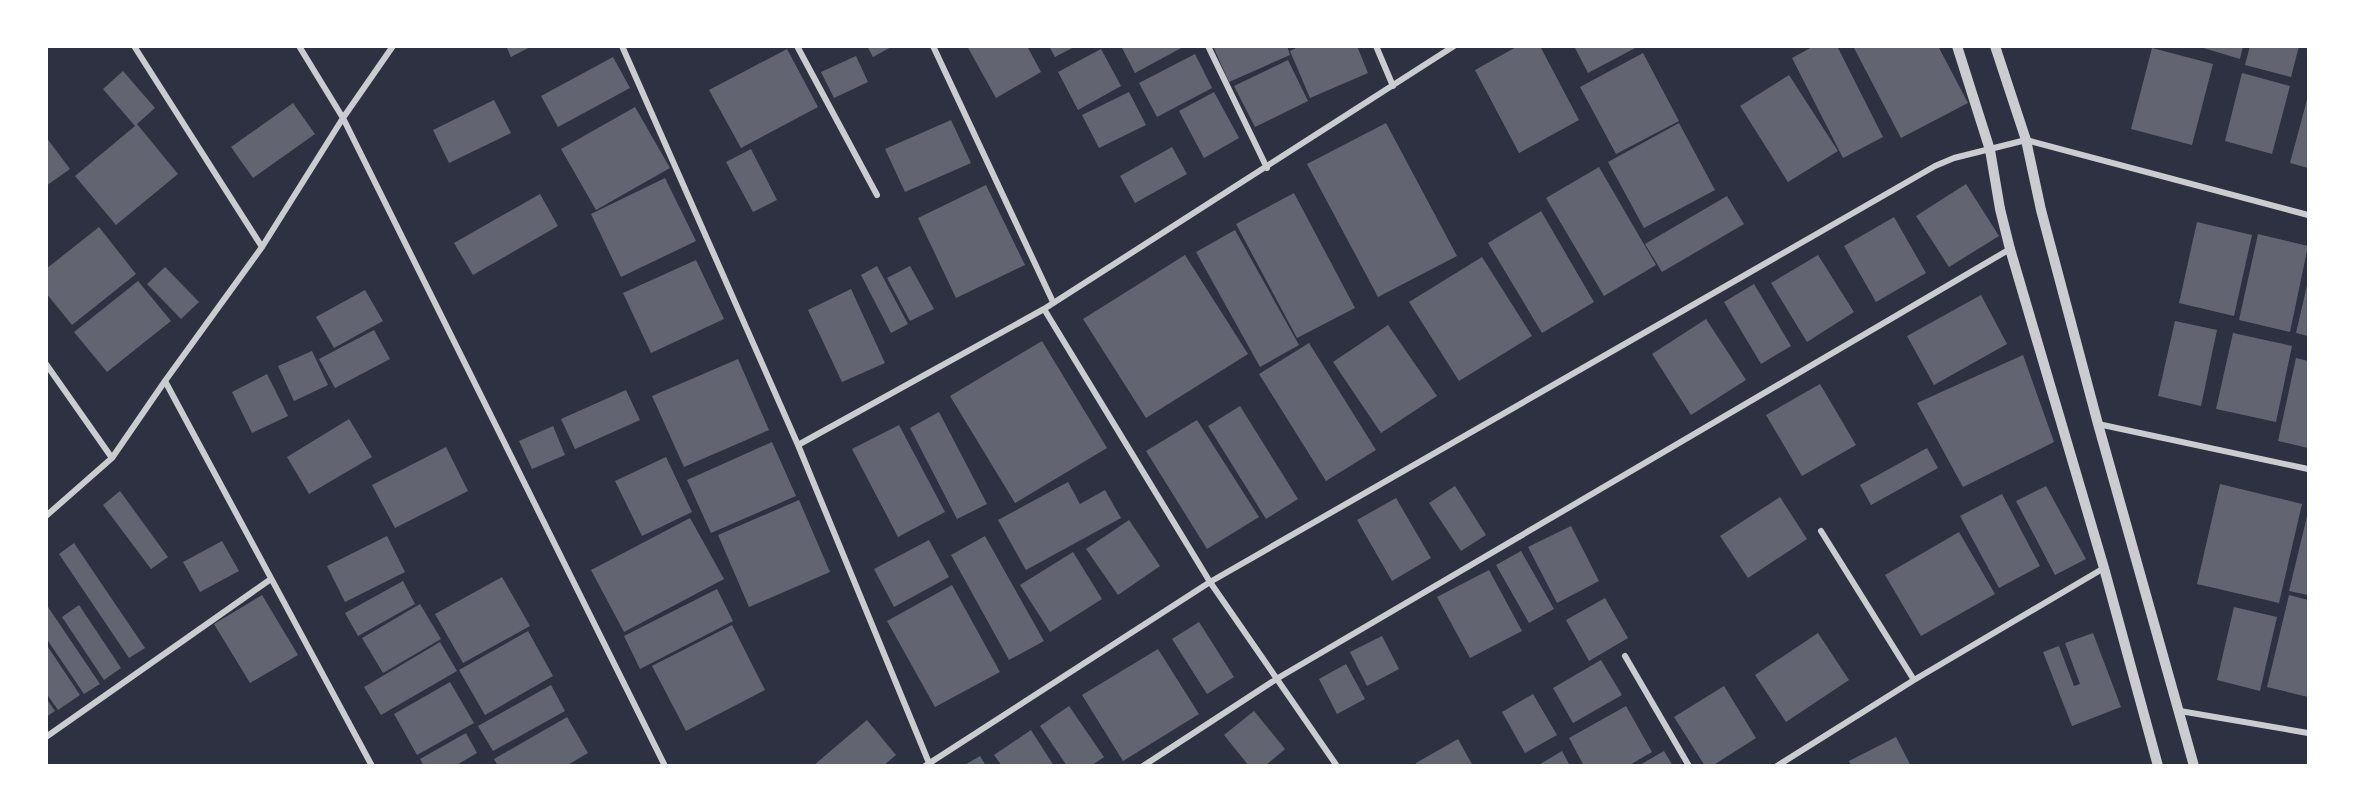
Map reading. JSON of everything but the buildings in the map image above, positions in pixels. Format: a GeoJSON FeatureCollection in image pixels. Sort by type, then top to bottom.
{"type":"FeatureCollection","features":[{"type":"Feature","properties":{"kind":"street"},"geometry":{"type":"LineString","coordinates":[[134,46],[262,247]]}},
{"type":"Feature","properties":{"kind":"street"},"geometry":{"type":"LineString","coordinates":[[299,46],[343,118],[665,765]]}},
{"type":"Feature","properties":{"kind":"street"},"geometry":{"type":"LineString","coordinates":[[46,516],[112,458],[262,247],[343,118],[393,46]]}},
{"type":"Feature","properties":{"kind":"street"},"geometry":{"type":"LineString","coordinates":[[622,46],[798,445],[928,764],[1210,582],[1935,166],[1954,158],[2026,141],[2308,215]]}},
{"type":"Feature","properties":{"kind":"street"},"geometry":{"type":"LineString","coordinates":[[797,46],[877,195]]}},
{"type":"Feature","properties":{"kind":"street"},"geometry":{"type":"LineString","coordinates":[[933,46],[1053,302]]}},
{"type":"Feature","properties":{"kind":"street"},"geometry":{"type":"LineString","coordinates":[[1208,46],[1267,168]]}},
{"type":"Feature","properties":{"kind":"street"},"geometry":{"type":"LineString","coordinates":[[1376,46],[1393,86]]}},
{"type":"Feature","properties":{"kind":"street"},"geometry":{"type":"LineString","coordinates":[[798,445],[1044,309],[1454,46]]}},
{"type":"Feature","properties":{"kind":"street"},"geometry":{"type":"LineString","coordinates":[[1957,46],[1990,150],[2000,209],[2010,249],[2104,568],[2158,765]]}},
{"type":"Feature","properties":{"kind":"street"},"geometry":{"type":"LineString","coordinates":[[1995,46],[2026,141],[2041,210],[2098,424],[2194,765]]}},
{"type":"Feature","properties":{"kind":"street"},"geometry":{"type":"LineString","coordinates":[[1143,765],[1278,678],[2010,249]]}},
{"type":"Feature","properties":{"kind":"street"},"geometry":{"type":"LineString","coordinates":[[1044,309],[1210,582],[1337,765]]}},
{"type":"Feature","properties":{"kind":"street"},"geometry":{"type":"LineString","coordinates":[[46,364],[112,458]]}},
{"type":"Feature","properties":{"kind":"street"},"geometry":{"type":"LineString","coordinates":[[165,381],[372,765]]}},
{"type":"Feature","properties":{"kind":"street"},"geometry":{"type":"LineString","coordinates":[[2098,424],[2308,469]]}},
{"type":"Feature","properties":{"kind":"street"},"geometry":{"type":"LineString","coordinates":[[1821,531],[1914,680]]}},
{"type":"Feature","properties":{"kind":"street"},"geometry":{"type":"LineString","coordinates":[[1777,765],[1914,680],[2104,568]]}},
{"type":"Feature","properties":{"kind":"street"},"geometry":{"type":"LineString","coordinates":[[46,736],[271,579]]}},
{"type":"Feature","properties":{"kind":"street"},"geometry":{"type":"LineString","coordinates":[[1625,656],[1689,765]]}},
{"type":"Feature","properties":{"kind":"street"},"geometry":{"type":"LineString","coordinates":[[2180,711],[2308,733]]}}]}
